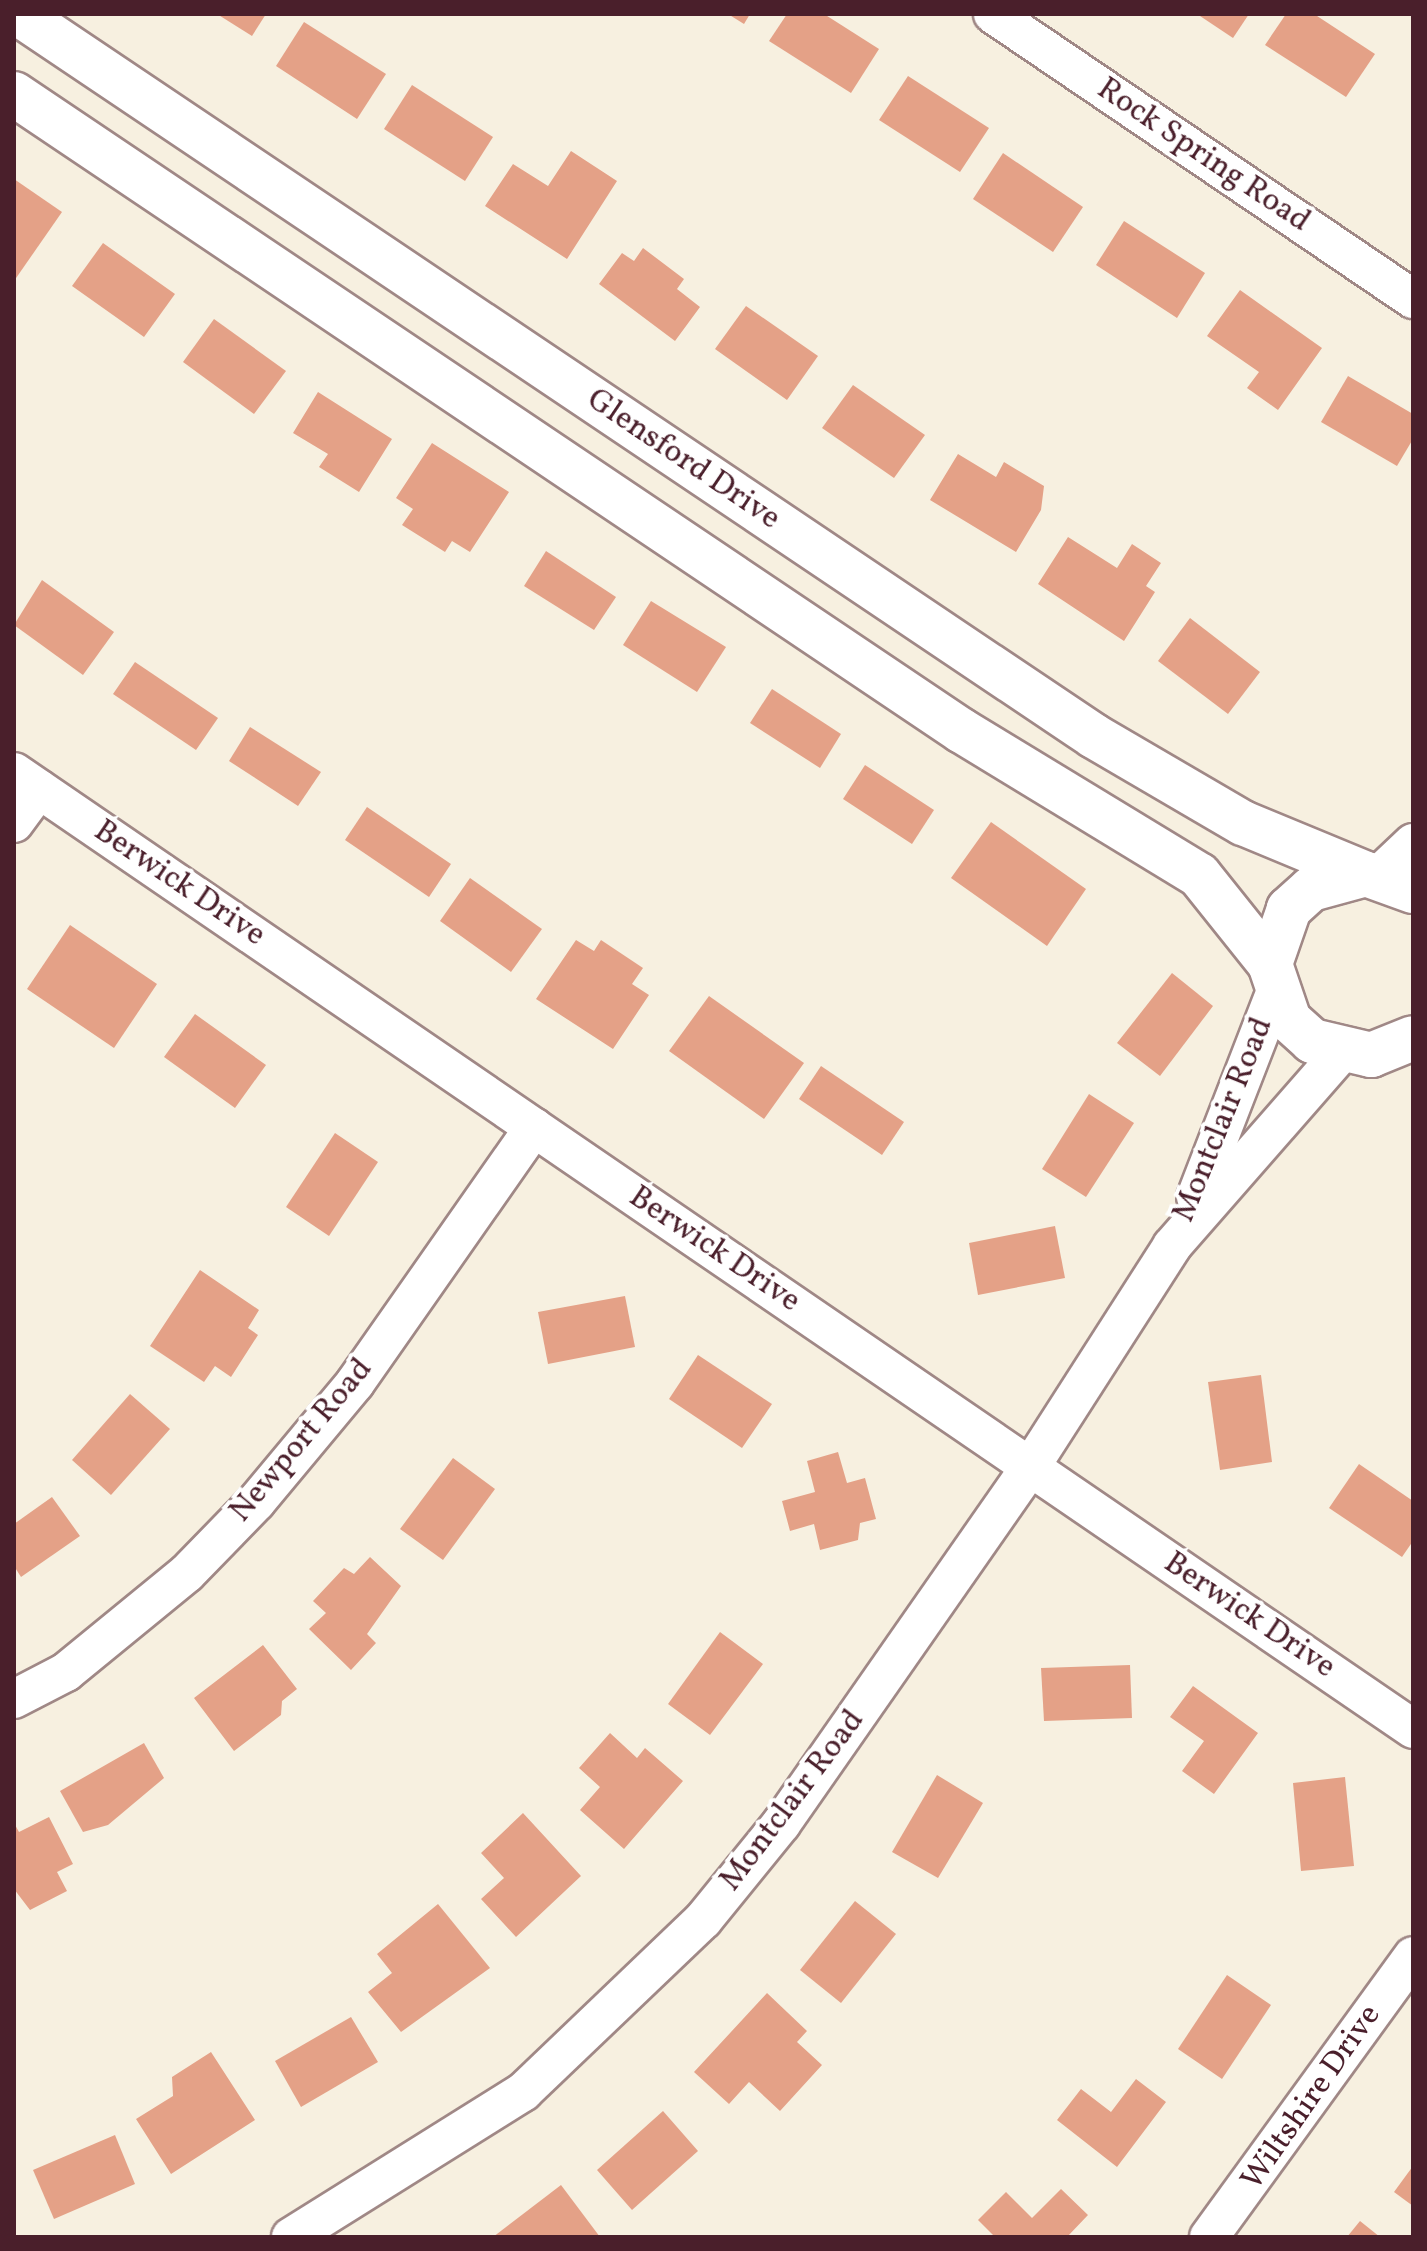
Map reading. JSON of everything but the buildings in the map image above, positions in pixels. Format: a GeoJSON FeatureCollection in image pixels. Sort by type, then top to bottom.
{"type":"FeatureCollection","features":[{"type":"Feature","properties":{"kind":"main road","name":"Glensford Drive"},"geometry":{"type":"LineString","coordinates":[[19,14],[1094,736],[1243,823],[1386,880]]}},
{"type":"Feature","properties":{"kind":"main road"},"geometry":{"type":"LineString","coordinates":[[14,94],[962,731],[1199,875],[1273,979],[1312,1041],[1413,1072]]}},
{"type":"Feature","properties":{"kind":"main road"},"geometry":{"type":"LineString","coordinates":[[1273,979],[1289,909],[1337,877],[1386,880]]}},
{"type":"Feature","properties":{"kind":"main road"},"geometry":{"type":"LineString","coordinates":[[1356,1054],[1413,1038]]}},
{"type":"Feature","properties":{"kind":"street","name":"Rock Spring Road"},"geometry":{"type":"LineString","coordinates":[[993,14],[1413,299]]}},
{"type":"Feature","properties":{"kind":"street"},"geometry":{"type":"LineString","coordinates":[[14,823],[26,780]]}},
{"type":"Feature","properties":{"kind":"street","name":"Berwick Drive"},"geometry":{"type":"LineString","coordinates":[[26,780],[1413,1729]]}},
{"type":"Feature","properties":{"kind":"street"},"geometry":{"type":"LineString","coordinates":[[1386,880],[1413,843]]}},
{"type":"Feature","properties":{"kind":"street","name":"Montclair Road"},"geometry":{"type":"LineString","coordinates":[[291,2237],[523,2092],[683,1941],[781,1824],[1031,1466],[1172,1246],[1234,1112],[1273,979]]}},
{"type":"Feature","properties":{"kind":"street","name":"Montclair Road"},"geometry":{"type":"LineString","coordinates":[[1172,1246],[1356,1054]]}},
{"type":"Feature","properties":{"kind":"street","name":"Newport Road"},"geometry":{"type":"LineString","coordinates":[[14,1699],[102,1643],[187,1573],[256,1502],[355,1383],[534,1127]]}},
{"type":"Feature","properties":{"kind":"street","name":"Wiltshire Drive"},"geometry":{"type":"LineString","coordinates":[[1209,2237],[1413,1956]]}}]}
